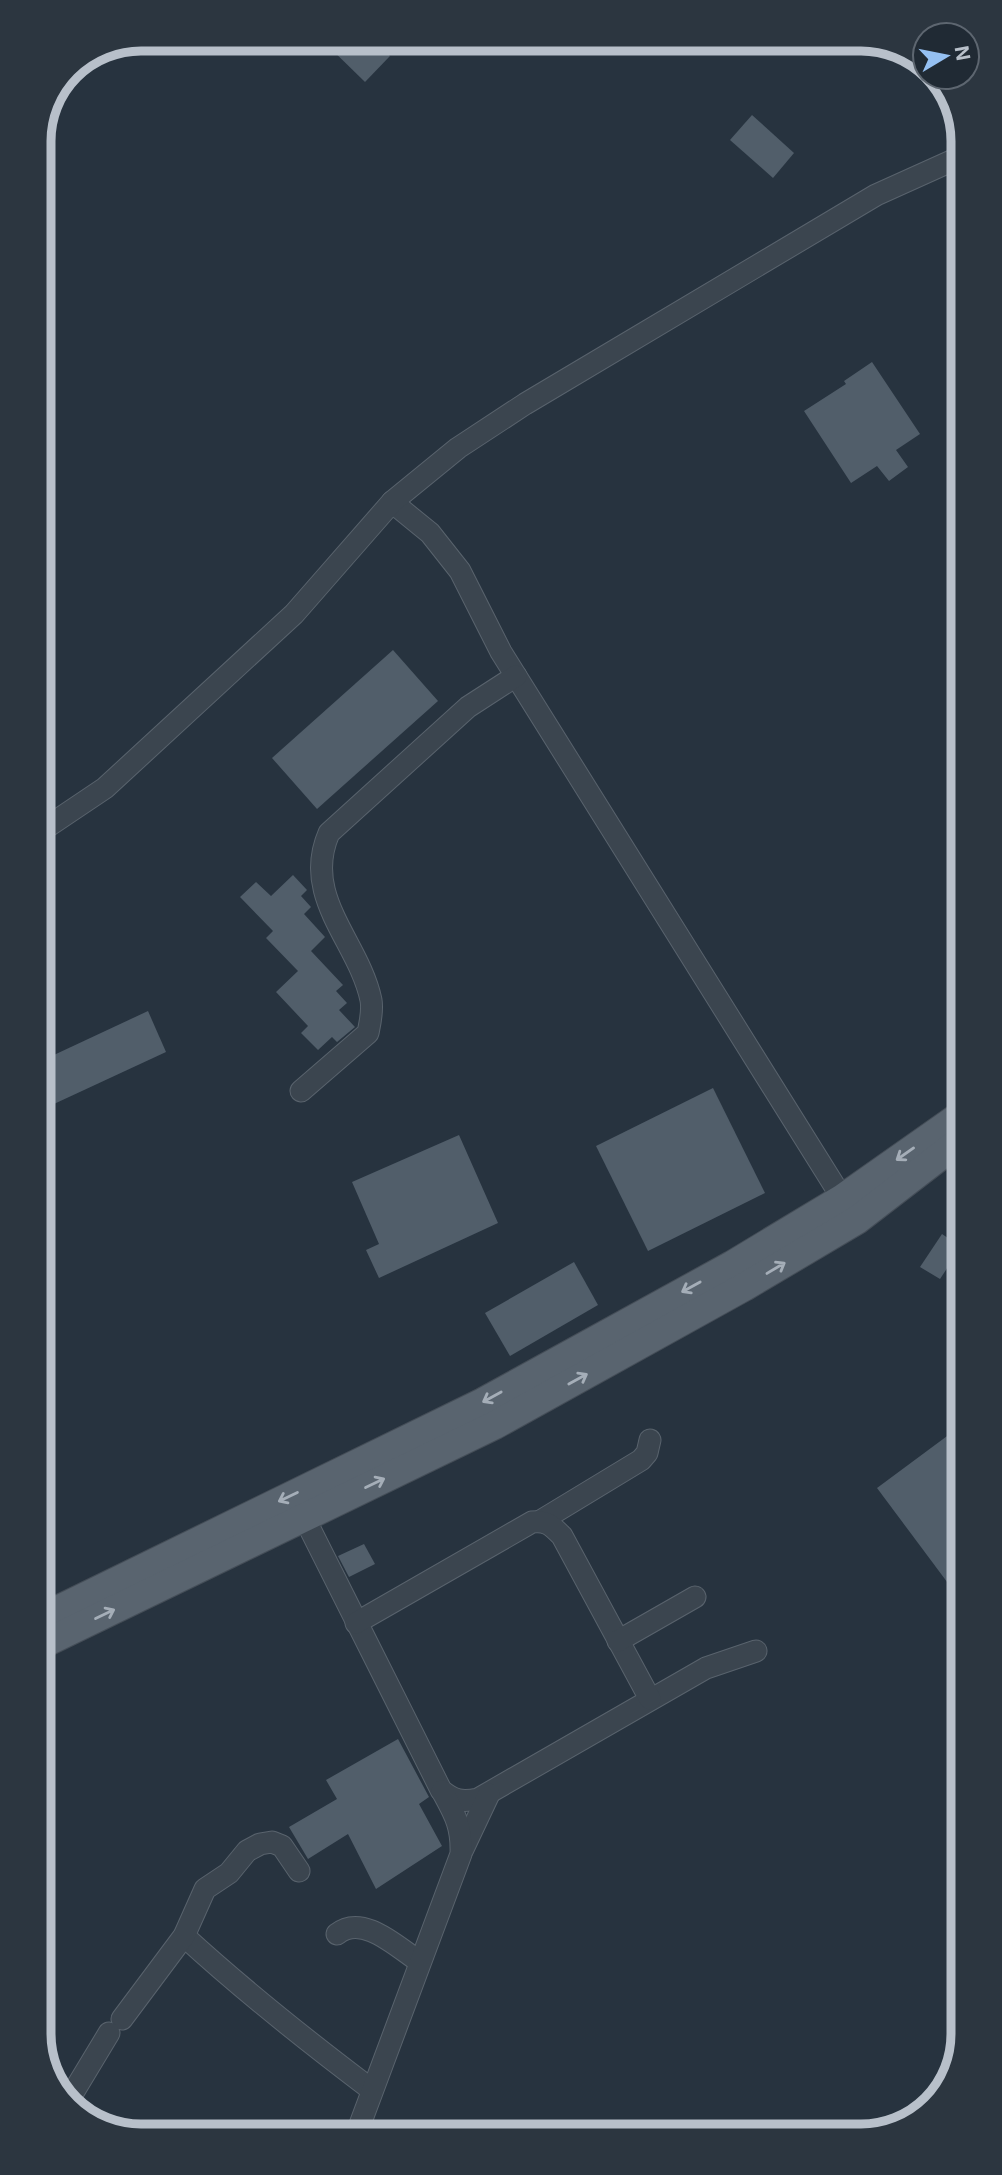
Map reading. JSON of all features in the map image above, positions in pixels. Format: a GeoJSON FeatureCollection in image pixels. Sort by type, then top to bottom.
{"type":"FeatureCollection","features":[{"type":"Feature","properties":{"kind":"main road"},"geometry":{"type":"LineString","coordinates":[[51,1613],[340,1486],[483,1402],[732,1265],[850,1209],[951,1134]]}},
{"type":"Feature","properties":{"kind":"main road"},"geometry":{"type":"LineString","coordinates":[[51,1640],[304,1517],[340,1486]]}},
{"type":"Feature","properties":{"kind":"street"},"geometry":{"type":"LineString","coordinates":[[51,824],[105,788],[294,614],[392,502],[458,448],[525,404],[876,195],[951,161]]}},
{"type":"Feature","properties":{"kind":"street"},"geometry":{"type":"LineString","coordinates":[[392,502],[430,533],[460,571],[501,652],[850,1209]]}},
{"type":"Feature","properties":{"kind":"street"},"geometry":{"type":"LineString","coordinates":[[301,1091],[368,1033],[372,1003],[365,981],[329,907],[322,883],[320,863],[329,833],[468,707],[516,676]]}},
{"type":"Feature","properties":{"kind":"street"},"geometry":{"type":"LineString","coordinates":[[356,1623],[532,1522],[542,1520],[641,1460],[647,1453],[650,1440]]}},
{"type":"Feature","properties":{"kind":"street"},"geometry":{"type":"LineString","coordinates":[[304,1517],[458,1821],[461,1854]]}},
{"type":"Feature","properties":{"kind":"street"},"geometry":{"type":"LineString","coordinates":[[542,1520],[562,1536],[650,1699]]}},
{"type":"Feature","properties":{"kind":"street"},"geometry":{"type":"LineString","coordinates":[[618,1641],[695,1597]]}},
{"type":"Feature","properties":{"kind":"street"},"geometry":{"type":"LineString","coordinates":[[441,1790],[452,1799],[460,1801],[478,1799],[706,1668],[755,1651]]}},
{"type":"Feature","properties":{"kind":"street"},"geometry":{"type":"LineString","coordinates":[[360,2124],[461,1854],[489,1794]]}},
{"type":"Feature","properties":{"kind":"street"},"geometry":{"type":"LineString","coordinates":[[73,2093],[116,2026],[184,1936],[205,1889],[229,1873],[247,1851],[260,1844],[272,1842],[282,1846],[299,1871]]}},
{"type":"Feature","properties":{"kind":"street"},"geometry":{"type":"LineString","coordinates":[[337,1934],[348,1928],[369,1929],[420,1962]]}},
{"type":"Feature","properties":{"kind":"street"},"geometry":{"type":"LineString","coordinates":[[184,1936],[229,1978],[372,2090]]}},
{"type":"Feature","properties":{"kind":"building"},"geometry":{"type":"Polygon","coordinates":[[[333,51],[385,51],[390,56],[365,82],[333,51]]]}},
{"type":"Feature","properties":{"kind":"building"},"geometry":{"type":"Polygon","coordinates":[[[752,115],[794,153],[773,178],[730,140],[752,115]]]}},
{"type":"Feature","properties":{"kind":"building"},"geometry":{"type":"Polygon","coordinates":[[[872,362],[920,434],[896,450],[908,467],[889,481],[877,466],[851,483],[804,411],[846,384],[844,381],[872,362]]]}},
{"type":"Feature","properties":{"kind":"building"},"geometry":{"type":"Polygon","coordinates":[[[393,650],[438,701],[317,809],[272,758],[393,650]]]}},
{"type":"Feature","properties":{"kind":"building"},"geometry":{"type":"Polygon","coordinates":[[[293,875],[307,890],[301,896],[311,907],[304,914],[325,937],[311,951],[343,985],[336,991],[347,1003],[339,1010],[355,1027],[337,1042],[332,1037],[318,1050],[301,1033],[308,1026],[276,992],[298,971],[266,938],[273,931],[240,897],[256,882],[271,896],[293,875]]]}},
{"type":"Feature","properties":{"kind":"building"},"geometry":{"type":"Polygon","coordinates":[[[148,1011],[166,1052],[51,1105],[51,1056],[148,1011]]]}},
{"type":"Feature","properties":{"kind":"building"},"geometry":{"type":"Polygon","coordinates":[[[713,1088],[765,1193],[648,1251],[596,1146],[713,1088]]]}},
{"type":"Feature","properties":{"kind":"building"},"geometry":{"type":"Polygon","coordinates":[[[459,1135],[498,1223],[379,1278],[366,1250],[379,1244],[352,1182],[459,1135]]]}},
{"type":"Feature","properties":{"kind":"building"},"geometry":{"type":"Polygon","coordinates":[[[942,1234],[951,1240],[951,1262],[940,1279],[920,1267],[942,1234]]]}},
{"type":"Feature","properties":{"kind":"building"},"geometry":{"type":"Polygon","coordinates":[[[574,1262],[598,1305],[510,1356],[485,1313],[574,1262]]]}},
{"type":"Feature","properties":{"kind":"building"},"geometry":{"type":"Polygon","coordinates":[[[951,1433],[951,1587],[877,1488],[951,1433]]]}},
{"type":"Feature","properties":{"kind":"building"},"geometry":{"type":"Polygon","coordinates":[[[364,1544],[375,1564],[349,1577],[338,1556],[364,1544]]]}},
{"type":"Feature","properties":{"kind":"building"},"geometry":{"type":"Polygon","coordinates":[[[398,1739],[429,1797],[419,1804],[442,1846],[376,1889],[348,1834],[308,1859],[289,1827],[337,1799],[326,1780],[398,1739]]]}}]}
